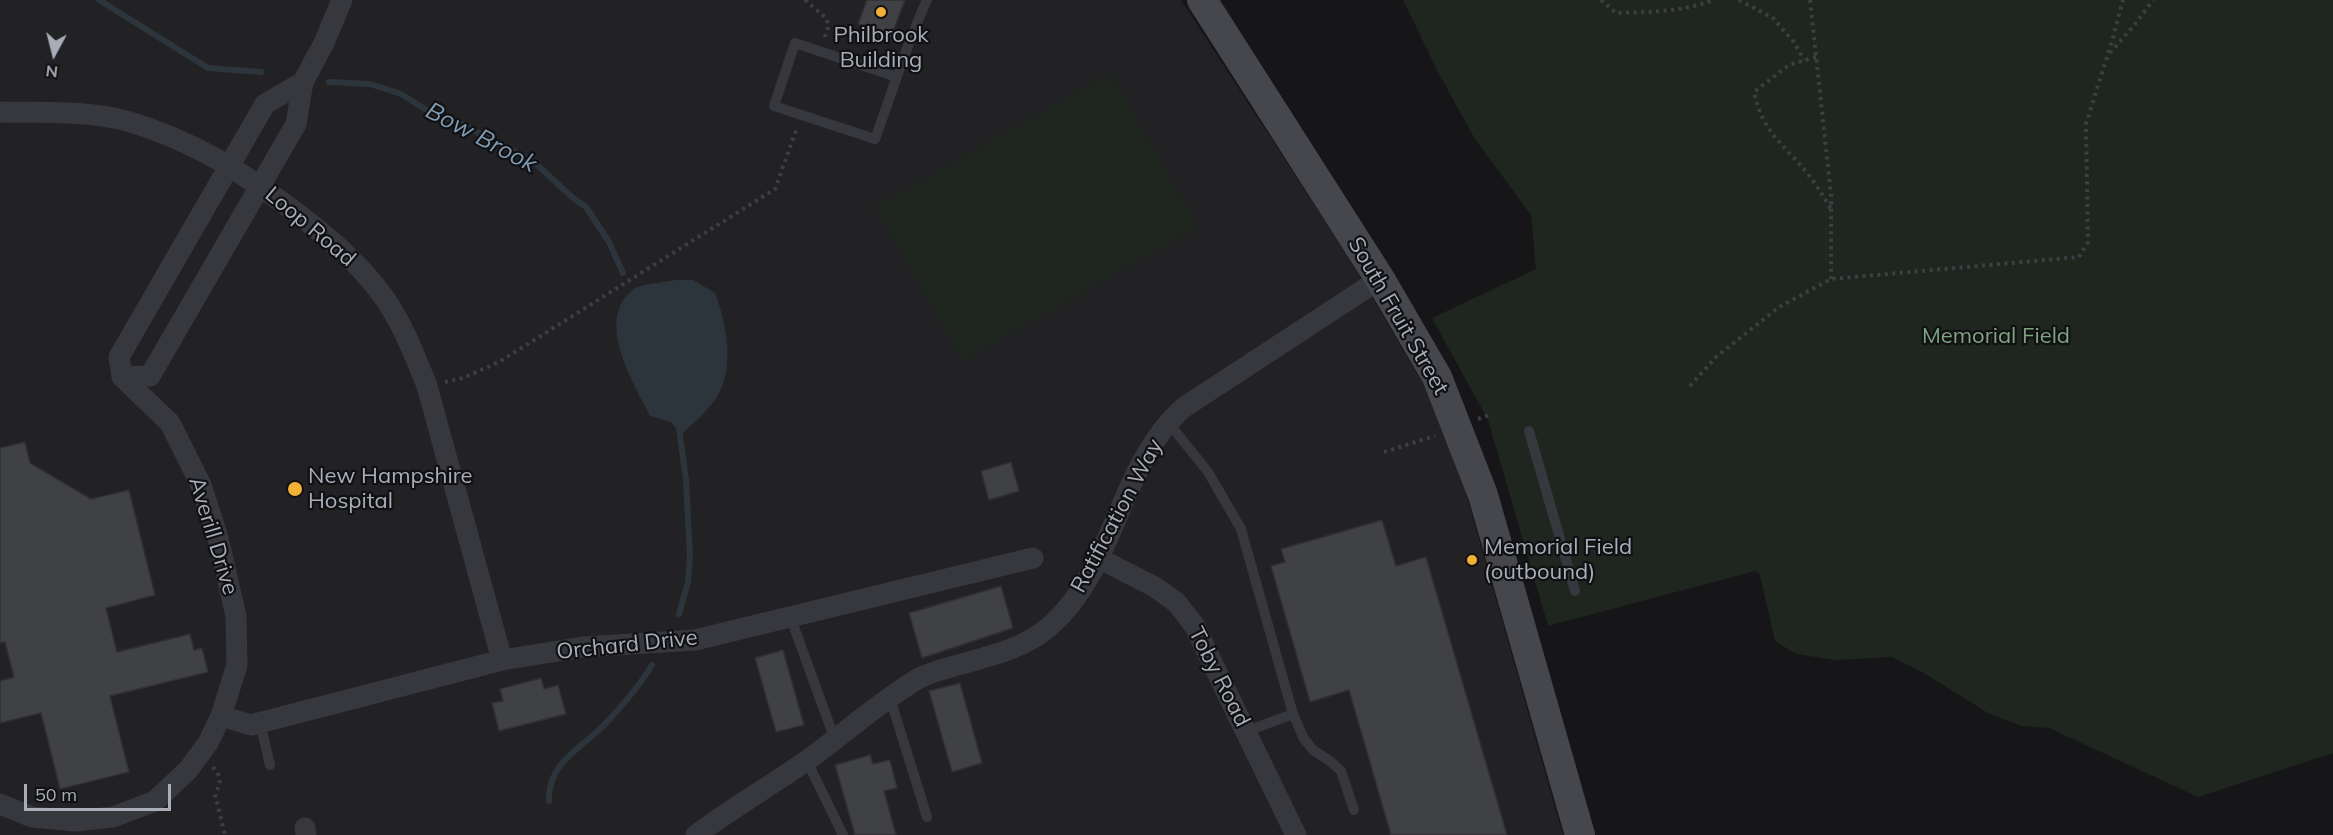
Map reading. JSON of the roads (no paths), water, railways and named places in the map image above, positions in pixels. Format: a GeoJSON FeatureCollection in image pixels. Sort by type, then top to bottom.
{"type":"FeatureCollection","features":[{"type":"Feature","properties":{"kind":"street"},"geometry":{"type":"LineString","coordinates":[[303,82],[266,104],[119,357],[122,378],[150,376],[296,124],[303,82],[324,43],[342,0]]}},
{"type":"Feature","properties":{"kind":"street","name":"South Fruit Street"},"geometry":{"type":"LineString","coordinates":[[1202,0],[1380,279],[1437,377],[1483,495],[1580,835]]}},
{"type":"Feature","properties":{"kind":"street","name":"Loop Road"},"geometry":{"type":"LineString","coordinates":[[0,112],[73,113],[126,121],[201,149],[230,165],[260,186],[342,248],[384,297],[412,350],[427,386],[502,660]]}},
{"type":"Feature","properties":{"kind":"street","name":"Ratification Way"},"geometry":{"type":"LineString","coordinates":[[696,835],[807,760],[918,679],[1001,653],[1025,643],[1049,627],[1082,587],[1098,558],[1143,459],[1167,422],[1183,408],[1380,279]]}},
{"type":"Feature","properties":{"kind":"street","name":"Averill Drive"},"geometry":{"type":"LineString","coordinates":[[122,378],[170,423],[201,486],[218,538],[236,616],[237,665],[221,716]]}},
{"type":"Feature","properties":{"kind":"street","name":"Orchard Drive"},"geometry":{"type":"LineString","coordinates":[[221,716],[251,725],[502,660],[583,647],[695,640],[1033,558]]}},
{"type":"Feature","properties":{"kind":"street","name":"Toby Road"},"geometry":{"type":"LineString","coordinates":[[1098,558],[1155,587],[1177,603],[1194,625],[1296,835]]}},
{"type":"Feature","properties":{"kind":"street"},"geometry":{"type":"LineString","coordinates":[[0,804],[32,817],[76,821],[113,817],[155,801],[188,770],[221,716]]}},
{"type":"Feature","properties":{"kind":"lane"},"geometry":{"type":"LineString","coordinates":[[897,77],[795,43],[774,106],[875,139],[917,21],[927,0]]}},
{"type":"Feature","properties":{"kind":"lane"},"geometry":{"type":"LineString","coordinates":[[1167,422],[1208,472],[1241,529],[1293,714],[1304,740],[1341,771],[1354,810]]}},
{"type":"Feature","properties":{"kind":"lane"},"geometry":{"type":"LineString","coordinates":[[1529,431],[1575,591]]}},
{"type":"Feature","properties":{"kind":"lane"},"geometry":{"type":"LineString","coordinates":[[790,616],[835,740]]}},
{"type":"Feature","properties":{"kind":"lane"},"geometry":{"type":"LineString","coordinates":[[890,698],[927,817]]}},
{"type":"Feature","properties":{"kind":"lane"},"geometry":{"type":"LineString","coordinates":[[1247,731],[1293,714]]}},
{"type":"Feature","properties":{"kind":"lane"},"geometry":{"type":"LineString","coordinates":[[260,722],[270,765]]}},
{"type":"Feature","properties":{"kind":"lane"},"geometry":{"type":"LineString","coordinates":[[807,760],[843,835]]}},
{"type":"Feature","properties":{"kind":"waterway","name":"Bow Brook"},"geometry":{"type":"LineString","coordinates":[[99,0],[208,68],[261,72]]}},
{"type":"Feature","properties":{"kind":"waterway","name":"Bow Brook"},"geometry":{"type":"LineString","coordinates":[[329,82],[370,84],[401,94],[430,112],[456,121],[533,161],[586,207],[609,242],[623,273]]}},
{"type":"Feature","properties":{"kind":"waterway","name":"Bow Brook"},"geometry":{"type":"LineString","coordinates":[[679,428],[686,480],[690,556],[688,582],[679,614]]}},
{"type":"Feature","properties":{"kind":"waterway","name":"Bow Brook"},"geometry":{"type":"LineString","coordinates":[[549,801],[550,788],[560,766],[618,710],[652,665]]}},
{"type":"Feature","properties":{"kind":"place","name":"Philbrook Building"},"geometry":{"type":"Point","coordinates":[881,12]}},
{"type":"Feature","properties":{"kind":"place","name":"New Hampshire Hospital"},"geometry":{"type":"Point","coordinates":[295,489]}},
{"type":"Feature","properties":{"kind":"place","name":"Memorial Field (outbound)"},"geometry":{"type":"Point","coordinates":[1472,560]}},
{"type":"Feature","properties":{"kind":"park label","name":"Memorial Field"},"geometry":{"type":"Point","coordinates":[1996,336]}}]}
